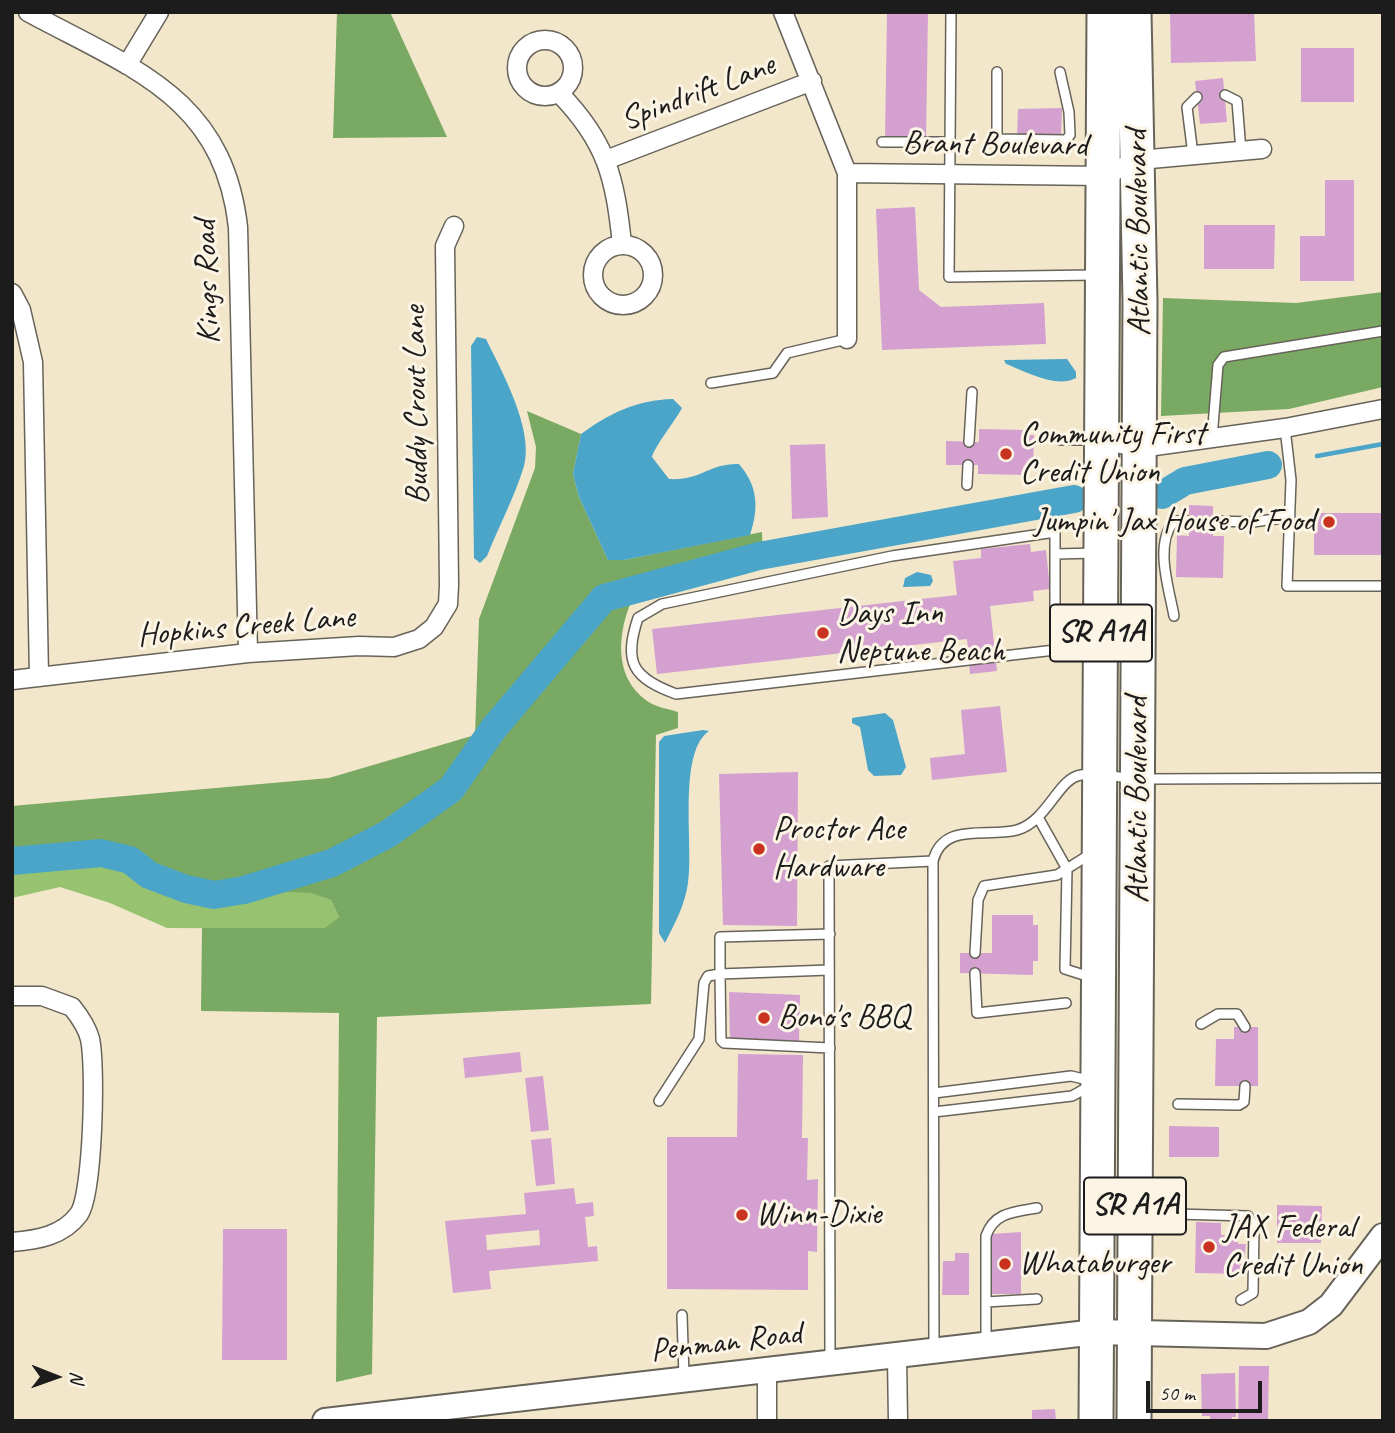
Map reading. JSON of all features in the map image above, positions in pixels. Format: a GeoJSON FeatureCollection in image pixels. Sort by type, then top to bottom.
{"type":"FeatureCollection","features":[{"type":"Feature","properties":{"kind":"highway","name":"Atlantic Boulevard"},"geometry":{"type":"LineString","coordinates":[[1104,12],[1099,980],[1117,1081],[1134,1333],[1134,1421]]}},
{"type":"Feature","properties":{"kind":"highway","name":"Atlantic Boulevard"},"geometry":{"type":"LineString","coordinates":[[1096,1421],[1096,1332],[1138,779],[1139,160],[1134,12]]}},
{"type":"Feature","properties":{"kind":"street","name":"Kings Road"},"geometry":{"type":"LineString","coordinates":[[28,12],[127,65],[165,89],[207,134],[224,165],[234,197],[238,228],[247,653]]}},
{"type":"Feature","properties":{"kind":"street"},"geometry":{"type":"LineString","coordinates":[[127,65],[159,12]]}},
{"type":"Feature","properties":{"kind":"street"},"geometry":{"type":"LineString","coordinates":[[783,12],[847,173],[847,339]]}},
{"type":"Feature","properties":{"kind":"street","name":"Spindrift Lane"},"geometry":{"type":"LineString","coordinates":[[606,160],[812,81]]}},
{"type":"Feature","properties":{"kind":"street"},"geometry":{"type":"LineString","coordinates":[[559,93],[586,121],[606,160],[618,202],[622,244]]}},
{"type":"Feature","properties":{"kind":"street","name":"Brant Boulevard"},"geometry":{"type":"LineString","coordinates":[[847,173],[1104,176],[1139,160],[1262,149]]}},
{"type":"Feature","properties":{"kind":"street","name":"Buddy Crout Lane"},"geometry":{"type":"LineString","coordinates":[[449,585],[445,246],[453,226]]}},
{"type":"Feature","properties":{"kind":"street"},"geometry":{"type":"LineString","coordinates":[[12,293],[21,310],[33,362],[39,677]]}},
{"type":"Feature","properties":{"kind":"street"},"geometry":{"type":"LineString","coordinates":[[1102,440],[1140,448],[1285,428],[1383,409]]}},
{"type":"Feature","properties":{"kind":"street","name":"Hopkins Creek Lane"},"geometry":{"type":"LineString","coordinates":[[12,680],[247,653],[359,646],[394,647],[419,639],[434,626],[448,604],[449,585]]}},
{"type":"Feature","properties":{"kind":"street"},"geometry":{"type":"LineString","coordinates":[[12,996],[42,996],[72,1007],[90,1040],[92,1086],[88,1191],[78,1216],[50,1236],[12,1242]]}},
{"type":"Feature","properties":{"kind":"street","name":"Penman Road"},"geometry":{"type":"LineString","coordinates":[[325,1421],[934,1353],[1096,1332],[1266,1336],[1297,1327],[1331,1305],[1383,1236]]}},
{"type":"Feature","properties":{"kind":"street"},"geometry":{"type":"LineString","coordinates":[[897,1357],[898,1421]]}},
{"type":"Feature","properties":{"kind":"street"},"geometry":{"type":"LineString","coordinates":[[767,1421],[768,1372]]}},
{"type":"Feature","properties":{"kind":"lane"},"geometry":{"type":"LineString","coordinates":[[951,12],[949,277],[1103,275]]}},
{"type":"Feature","properties":{"kind":"lane"},"geometry":{"type":"LineString","coordinates":[[997,72],[997,139],[1066,140],[1070,135],[1069,112],[1060,72]]}},
{"type":"Feature","properties":{"kind":"lane"},"geometry":{"type":"LineString","coordinates":[[1224,95],[1237,101],[1241,151]]}},
{"type":"Feature","properties":{"kind":"lane"},"geometry":{"type":"LineString","coordinates":[[1193,155],[1187,107],[1197,97]]}},
{"type":"Feature","properties":{"kind":"lane"},"geometry":{"type":"LineString","coordinates":[[882,142],[951,142]]}},
{"type":"Feature","properties":{"kind":"lane"},"geometry":{"type":"LineString","coordinates":[[1212,438],[1217,365],[1223,358],[1383,331]]}},
{"type":"Feature","properties":{"kind":"lane"},"geometry":{"type":"LineString","coordinates":[[711,383],[773,373],[787,353],[847,339]]}},
{"type":"Feature","properties":{"kind":"lane"},"geometry":{"type":"LineString","coordinates":[[968,442],[972,392]]}},
{"type":"Feature","properties":{"kind":"lane"},"geometry":{"type":"LineString","coordinates":[[1285,428],[1291,480],[1287,586],[1383,586]]}},
{"type":"Feature","properties":{"kind":"lane"},"geometry":{"type":"LineString","coordinates":[[1060,440],[1102,440]]}},
{"type":"Feature","properties":{"kind":"lane"},"geometry":{"type":"LineString","coordinates":[[967,485],[968,465]]}},
{"type":"Feature","properties":{"kind":"lane"},"geometry":{"type":"LineString","coordinates":[[1213,521],[1253,522],[1290,516]]}},
{"type":"Feature","properties":{"kind":"lane"},"geometry":{"type":"LineString","coordinates":[[1174,616],[1164,562],[1166,530],[1174,521],[1189,521]]}},
{"type":"Feature","properties":{"kind":"lane"},"geometry":{"type":"LineString","coordinates":[[1055,532],[1055,627],[1055,650],[676,694],[648,684],[632,663],[632,636],[638,618],[662,604],[892,556],[1055,532]]}},
{"type":"Feature","properties":{"kind":"lane"},"geometry":{"type":"LineString","coordinates":[[1055,554],[1101,553]]}},
{"type":"Feature","properties":{"kind":"lane"},"geometry":{"type":"LineString","coordinates":[[1055,627],[1101,626]]}},
{"type":"Feature","properties":{"kind":"lane"},"geometry":{"type":"LineString","coordinates":[[934,1353],[933,860],[936,848],[952,835],[1016,830],[1039,819],[1067,782],[1079,775],[1138,779],[1383,778]]}},
{"type":"Feature","properties":{"kind":"lane"},"geometry":{"type":"LineString","coordinates":[[1039,819],[1068,869],[1065,969],[1099,980]]}},
{"type":"Feature","properties":{"kind":"lane"},"geometry":{"type":"LineString","coordinates":[[975,953],[978,900],[984,886],[1049,878],[1100,848]]}},
{"type":"Feature","properties":{"kind":"lane"},"geometry":{"type":"LineString","coordinates":[[830,1364],[830,866],[933,860]]}},
{"type":"Feature","properties":{"kind":"lane"},"geometry":{"type":"LineString","coordinates":[[830,934],[720,937],[721,1040],[724,1043],[830,1048]]}},
{"type":"Feature","properties":{"kind":"lane"},"geometry":{"type":"LineString","coordinates":[[659,1101],[699,1039],[706,979],[720,974],[830,970]]}},
{"type":"Feature","properties":{"kind":"lane"},"geometry":{"type":"LineString","coordinates":[[975,973],[977,1013],[1066,1003]]}},
{"type":"Feature","properties":{"kind":"lane"},"geometry":{"type":"LineString","coordinates":[[1201,1024],[1218,1014],[1237,1014],[1245,1027]]}},
{"type":"Feature","properties":{"kind":"lane"},"geometry":{"type":"LineString","coordinates":[[934,1093],[1071,1076],[1117,1081]]}},
{"type":"Feature","properties":{"kind":"lane"},"geometry":{"type":"LineString","coordinates":[[934,1112],[1072,1096],[1117,1081]]}},
{"type":"Feature","properties":{"kind":"lane"},"geometry":{"type":"LineString","coordinates":[[1178,1104],[1239,1105],[1244,1102],[1245,1086]]}},
{"type":"Feature","properties":{"kind":"lane"},"geometry":{"type":"LineString","coordinates":[[986,1345],[986,1236],[990,1224],[1003,1214],[1037,1208]]}},
{"type":"Feature","properties":{"kind":"lane"},"geometry":{"type":"LineString","coordinates":[[1166,1221],[1176,1214],[1248,1216],[1254,1226],[1253,1293],[1241,1300]]}},
{"type":"Feature","properties":{"kind":"lane"},"geometry":{"type":"LineString","coordinates":[[986,1302],[1037,1299]]}},
{"type":"Feature","properties":{"kind":"lane"},"geometry":{"type":"LineString","coordinates":[[682,1315],[685,1381]]}},
{"type":"Feature","properties":{"kind":"green space"},"geometry":{"type":"Polygon","coordinates":[[[337,12],[390,12],[447,137],[333,138],[337,12]]]}},
{"type":"Feature","properties":{"kind":"green space"},"geometry":{"type":"Polygon","coordinates":[[[1383,292],[1383,387],[1289,409],[1161,416],[1163,298],[1296,303],[1383,292]]]}},
{"type":"Feature","properties":{"kind":"green space"},"geometry":{"type":"Polygon","coordinates":[[[527,411],[581,434],[573,474],[579,497],[608,560],[624,560],[762,532],[763,562],[633,597],[624,624],[621,652],[628,679],[647,701],[678,712],[678,728],[656,735],[651,1004],[377,1017],[372,1374],[336,1382],[339,1013],[201,1011],[202,928],[325,928],[339,917],[331,900],[311,893],[238,890],[149,866],[116,849],[81,849],[12,856],[12,806],[329,778],[475,735],[479,619],[535,468],[536,447],[527,411]]]}},
{"type":"Feature","properties":{"kind":"green space"},"geometry":{"type":"Polygon","coordinates":[[[81,849],[116,849],[149,866],[312,893],[331,900],[339,917],[325,929],[167,928],[110,903],[60,887],[12,898],[12,856],[81,849]]]}},
{"type":"Feature","properties":{"kind":"water"},"geometry":{"type":"Polygon","coordinates":[[[477,337],[486,339],[508,384],[521,418],[526,451],[524,466],[512,500],[487,556],[480,563],[474,558],[471,346],[477,337]]]}},
{"type":"Feature","properties":{"kind":"water"},"geometry":{"type":"Polygon","coordinates":[[[1067,359],[1076,372],[1076,378],[1068,381],[1050,380],[1031,374],[1006,364],[1004,360],[1067,359]]]}},
{"type":"Feature","properties":{"kind":"water"},"geometry":{"type":"Polygon","coordinates":[[[673,399],[682,408],[652,457],[669,479],[680,479],[720,466],[739,464],[750,481],[755,498],[755,516],[750,535],[624,560],[608,560],[579,497],[573,474],[581,434],[624,409],[673,399]]]}},
{"type":"Feature","properties":{"kind":"water"},"geometry":{"type":"Polygon","coordinates":[[[917,572],[931,575],[933,581],[930,586],[903,587],[905,578],[917,572]]]}},
{"type":"Feature","properties":{"kind":"water"},"geometry":{"type":"Polygon","coordinates":[[[885,713],[893,720],[906,767],[901,775],[874,776],[868,770],[860,727],[852,723],[852,718],[885,713]]]}},
{"type":"Feature","properties":{"kind":"water"},"geometry":{"type":"Polygon","coordinates":[[[709,731],[699,742],[690,779],[687,891],[665,943],[659,933],[659,742],[664,736],[709,731]]]}},
{"type":"Feature","properties":{"kind":"building"},"geometry":{"type":"Polygon","coordinates":[[[887,12],[928,12],[926,140],[885,138],[887,12]]]}},
{"type":"Feature","properties":{"kind":"building"},"geometry":{"type":"Polygon","coordinates":[[[1170,12],[1254,12],[1256,61],[1171,63],[1170,12]]]}},
{"type":"Feature","properties":{"kind":"building"},"geometry":{"type":"Polygon","coordinates":[[[1301,48],[1354,48],[1354,102],[1301,102],[1301,48]]]}},
{"type":"Feature","properties":{"kind":"building"},"geometry":{"type":"Polygon","coordinates":[[[1223,78],[1227,122],[1200,124],[1195,81],[1223,78]]]}},
{"type":"Feature","properties":{"kind":"building"},"geometry":{"type":"Polygon","coordinates":[[[1062,108],[1061,137],[1017,136],[1018,109],[1062,108]]]}},
{"type":"Feature","properties":{"kind":"building"},"geometry":{"type":"Polygon","coordinates":[[[1325,180],[1354,180],[1354,281],[1300,281],[1300,236],[1325,236],[1325,180]]]}},
{"type":"Feature","properties":{"kind":"building"},"geometry":{"type":"Polygon","coordinates":[[[915,207],[919,290],[941,307],[1044,303],[1046,344],[882,350],[876,209],[915,207]]]}},
{"type":"Feature","properties":{"kind":"building"},"geometry":{"type":"Polygon","coordinates":[[[1204,225],[1275,225],[1274,269],[1204,269],[1204,225]]]}},
{"type":"Feature","properties":{"kind":"building","name":"Community First Credit Union"},"geometry":{"type":"Polygon","coordinates":[[[979,429],[1026,430],[1026,435],[1034,435],[1033,469],[1026,468],[1026,475],[978,474],[978,465],[946,465],[946,441],[979,442],[979,429]]]}},
{"type":"Feature","properties":{"kind":"building"},"geometry":{"type":"Polygon","coordinates":[[[825,444],[828,517],[792,519],[790,445],[825,444]]]}},
{"type":"Feature","properties":{"kind":"building"},"geometry":{"type":"Polygon","coordinates":[[[1189,505],[1213,506],[1213,536],[1224,536],[1223,578],[1176,577],[1177,535],[1189,536],[1189,505]]]}},
{"type":"Feature","properties":{"kind":"building"},"geometry":{"type":"Polygon","coordinates":[[[1314,513],[1383,513],[1383,555],[1314,555],[1314,513]]]}},
{"type":"Feature","properties":{"kind":"building","name":"Days Inn Neptune Beach"},"geometry":{"type":"Polygon","coordinates":[[[1030,544],[1031,552],[1046,550],[1050,589],[1033,591],[1034,601],[990,606],[997,671],[970,674],[967,639],[657,674],[652,629],[957,595],[953,561],[981,558],[981,549],[1030,544]]]}},
{"type":"Feature","properties":{"kind":"building"},"geometry":{"type":"Polygon","coordinates":[[[1000,706],[1007,772],[932,780],[930,758],[965,754],[961,710],[1000,706]]]}},
{"type":"Feature","properties":{"kind":"building","name":"Proctor Ace Hardware"},"geometry":{"type":"Polygon","coordinates":[[[798,772],[797,926],[723,925],[719,774],[798,772]]]}},
{"type":"Feature","properties":{"kind":"building"},"geometry":{"type":"Polygon","coordinates":[[[992,915],[1033,915],[1033,925],[1038,925],[1038,961],[1033,961],[1033,975],[960,973],[960,953],[992,953],[992,915]]]}},
{"type":"Feature","properties":{"kind":"building","name":"Bono's BBQ"},"geometry":{"type":"Polygon","coordinates":[[[729,992],[800,995],[799,1042],[730,1042],[729,992]]]}},
{"type":"Feature","properties":{"kind":"building"},"geometry":{"type":"Polygon","coordinates":[[[1234,1027],[1258,1027],[1258,1086],[1215,1086],[1216,1039],[1234,1039],[1234,1027]]]}},
{"type":"Feature","properties":{"kind":"building"},"geometry":{"type":"Polygon","coordinates":[[[520,1052],[522,1072],[465,1078],[463,1058],[520,1052]]]}},
{"type":"Feature","properties":{"kind":"building","name":"Winn-Dixie"},"geometry":{"type":"Polygon","coordinates":[[[738,1054],[803,1055],[802,1138],[808,1138],[807,1180],[818,1179],[817,1252],[808,1251],[808,1290],[667,1289],[667,1137],[737,1137],[738,1054]]]}},
{"type":"Feature","properties":{"kind":"building"},"geometry":{"type":"Polygon","coordinates":[[[543,1076],[549,1130],[531,1132],[525,1078],[543,1076]]]}},
{"type":"Feature","properties":{"kind":"building"},"geometry":{"type":"Polygon","coordinates":[[[1169,1126],[1219,1127],[1219,1157],[1169,1157],[1169,1126]]]}},
{"type":"Feature","properties":{"kind":"building"},"geometry":{"type":"Polygon","coordinates":[[[551,1138],[555,1184],[536,1186],[531,1140],[551,1138]]]}},
{"type":"Feature","properties":{"kind":"building"},"geometry":{"type":"Polygon","coordinates":[[[574,1188],[576,1204],[593,1202],[594,1216],[585,1217],[588,1247],[597,1246],[598,1261],[489,1271],[491,1289],[453,1293],[445,1221],[526,1214],[524,1193],[574,1188]],[[539,1230],[486,1235],[487,1250],[540,1245],[539,1230]]]}},
{"type":"Feature","properties":{"kind":"building"},"geometry":{"type":"Polygon","coordinates":[[[1277,1205],[1322,1206],[1321,1243],[1277,1243],[1277,1205]]]}},
{"type":"Feature","properties":{"kind":"building"},"geometry":{"type":"Polygon","coordinates":[[[1196,1222],[1221,1223],[1221,1235],[1238,1236],[1238,1244],[1246,1244],[1242,1274],[1195,1273],[1196,1222]]]}},
{"type":"Feature","properties":{"kind":"building"},"geometry":{"type":"Polygon","coordinates":[[[223,1229],[287,1229],[287,1360],[222,1360],[223,1229]]]}},
{"type":"Feature","properties":{"kind":"building","name":"Whataburger"},"geometry":{"type":"Polygon","coordinates":[[[1021,1232],[1021,1294],[987,1294],[991,1234],[1021,1232]]]}},
{"type":"Feature","properties":{"kind":"building"},"geometry":{"type":"Polygon","coordinates":[[[955,1253],[969,1253],[969,1295],[942,1295],[943,1261],[955,1261],[955,1253]]]}},
{"type":"Feature","properties":{"kind":"building"},"geometry":{"type":"Polygon","coordinates":[[[1239,1366],[1269,1366],[1268,1421],[1238,1421],[1239,1366]]]}},
{"type":"Feature","properties":{"kind":"building"},"geometry":{"type":"Polygon","coordinates":[[[1235,1373],[1236,1417],[1232,1417],[1232,1421],[1210,1421],[1210,1416],[1202,1416],[1201,1374],[1235,1373]]]}},
{"type":"Feature","properties":{"kind":"building"},"geometry":{"type":"Polygon","coordinates":[[[1055,1409],[1056,1421],[1032,1421],[1032,1410],[1055,1409]]]}},
{"type":"Feature","properties":{"kind":"waterway"},"geometry":{"type":"LineString","coordinates":[[1317,456],[1383,444]]}},
{"type":"Feature","properties":{"kind":"waterway"},"geometry":{"type":"LineString","coordinates":[[1162,495],[1185,481],[1268,465]]}},
{"type":"Feature","properties":{"kind":"waterway"},"geometry":{"type":"LineString","coordinates":[[12,861],[101,853],[130,860],[149,875],[186,889],[214,895],[244,890],[332,863],[388,834],[451,789],[494,728],[604,598],[759,556],[1074,499]]}},
{"type":"Feature","properties":{"kind":"place","name":"Community First Credit Union"},"geometry":{"type":"Point","coordinates":[1006,454]}},
{"type":"Feature","properties":{"kind":"place","name":"Jumpin' Jax House of Food"},"geometry":{"type":"Point","coordinates":[1329,522]}},
{"type":"Feature","properties":{"kind":"place","name":"Days Inn Neptune Beach"},"geometry":{"type":"Point","coordinates":[823,633]}},
{"type":"Feature","properties":{"kind":"place","name":"Proctor Ace Hardware"},"geometry":{"type":"Point","coordinates":[759,849]}},
{"type":"Feature","properties":{"kind":"place","name":"Bono's BBQ"},"geometry":{"type":"Point","coordinates":[764,1018]}},
{"type":"Feature","properties":{"kind":"place","name":"Winn-Dixie"},"geometry":{"type":"Point","coordinates":[742,1215]}},
{"type":"Feature","properties":{"kind":"place","name":"JAX Federal Credit Union"},"geometry":{"type":"Point","coordinates":[1209,1247]}},
{"type":"Feature","properties":{"kind":"place","name":"Whataburger"},"geometry":{"type":"Point","coordinates":[1005,1264]}}]}
